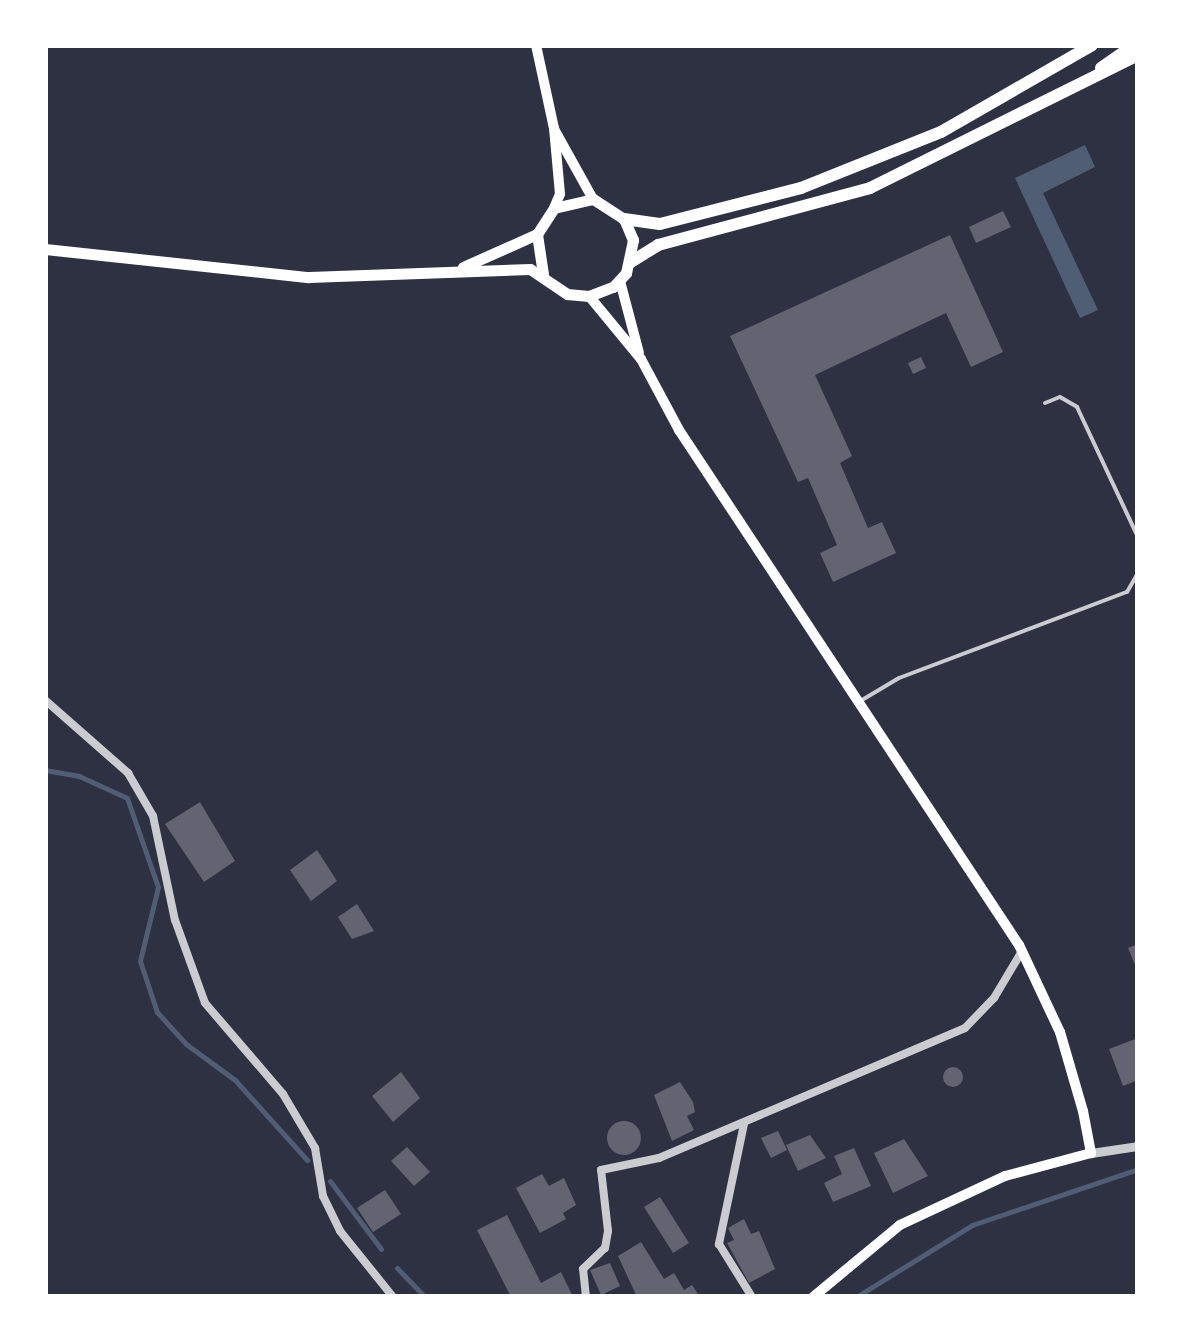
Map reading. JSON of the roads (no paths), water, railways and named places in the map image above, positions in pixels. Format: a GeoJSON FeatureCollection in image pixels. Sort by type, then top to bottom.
{"type":"FeatureCollection","features":[{"type":"Feature","properties":{"kind":"highway"},"geometry":{"type":"LineString","coordinates":[[624,219],[660,224],[818,182],[942,132],[1092,45]]}},
{"type":"Feature","properties":{"kind":"highway"},"geometry":{"type":"LineString","coordinates":[[1058,98],[1134,45]]}},
{"type":"Feature","properties":{"kind":"highway"},"geometry":{"type":"LineString","coordinates":[[631,262],[658,245],[870,188],[1138,55]]}},
{"type":"Feature","properties":{"kind":"main road"},"geometry":{"type":"LineString","coordinates":[[454,270],[537,234],[560,194],[554,128],[536,45]]}},
{"type":"Feature","properties":{"kind":"main road"},"geometry":{"type":"LineString","coordinates":[[45,248],[309,277],[454,270],[543,274],[568,294],[588,296],[620,281],[631,262],[633,240],[624,219],[592,199],[554,128]]}},
{"type":"Feature","properties":{"kind":"main road"},"geometry":{"type":"LineString","coordinates":[[554,208],[592,199]]}},
{"type":"Feature","properties":{"kind":"main road"},"geometry":{"type":"LineString","coordinates":[[537,234],[543,274]]}},
{"type":"Feature","properties":{"kind":"main road"},"geometry":{"type":"LineString","coordinates":[[620,281],[641,359]]}},
{"type":"Feature","properties":{"kind":"main road"},"geometry":{"type":"LineString","coordinates":[[588,296],[641,359],[679,430],[1022,951],[1060,1032],[1090,1153],[1005,1176],[900,1225],[813,1297]]}},
{"type":"Feature","properties":{"kind":"street"},"geometry":{"type":"LineString","coordinates":[[45,700],[128,773],[154,816],[174,920],[205,1004],[282,1094],[314,1148],[323,1196],[340,1231],[394,1297]]}},
{"type":"Feature","properties":{"kind":"street"},"geometry":{"type":"LineString","coordinates":[[586,1297],[583,1269],[605,1248],[608,1231],[602,1170],[659,1158],[965,1028],[994,998],[1022,951]]}},
{"type":"Feature","properties":{"kind":"street"},"geometry":{"type":"LineString","coordinates":[[744,1124],[719,1244],[752,1297]]}},
{"type":"Feature","properties":{"kind":"street"},"geometry":{"type":"LineString","coordinates":[[1090,1153],[1138,1146]]}},
{"type":"Feature","properties":{"kind":"lane"},"geometry":{"type":"LineString","coordinates":[[1045,403],[1060,397],[1077,407],[1138,537]]}},
{"type":"Feature","properties":{"kind":"lane"},"geometry":{"type":"LineString","coordinates":[[858,702],[899,678],[1128,592],[1138,573]]}},
{"type":"Feature","properties":{"kind":"water"},"geometry":{"type":"Polygon","coordinates":[[[1085,145],[1095,167],[1043,193],[1098,310],[1080,318],[1015,178],[1085,145]]]}},
{"type":"Feature","properties":{"kind":"waterway"},"geometry":{"type":"LineString","coordinates":[[45,770],[79,776],[127,798],[158,887],[140,961],[157,1012],[186,1044],[235,1080],[307,1160]]}},
{"type":"Feature","properties":{"kind":"waterway"},"geometry":{"type":"LineString","coordinates":[[856,1297],[972,1225],[1138,1169]]}},
{"type":"Feature","properties":{"kind":"waterway"},"geometry":{"type":"LineString","coordinates":[[330,1181],[381,1249]]}},
{"type":"Feature","properties":{"kind":"waterway"},"geometry":{"type":"LineString","coordinates":[[397,1268],[425,1297]]}}]}
